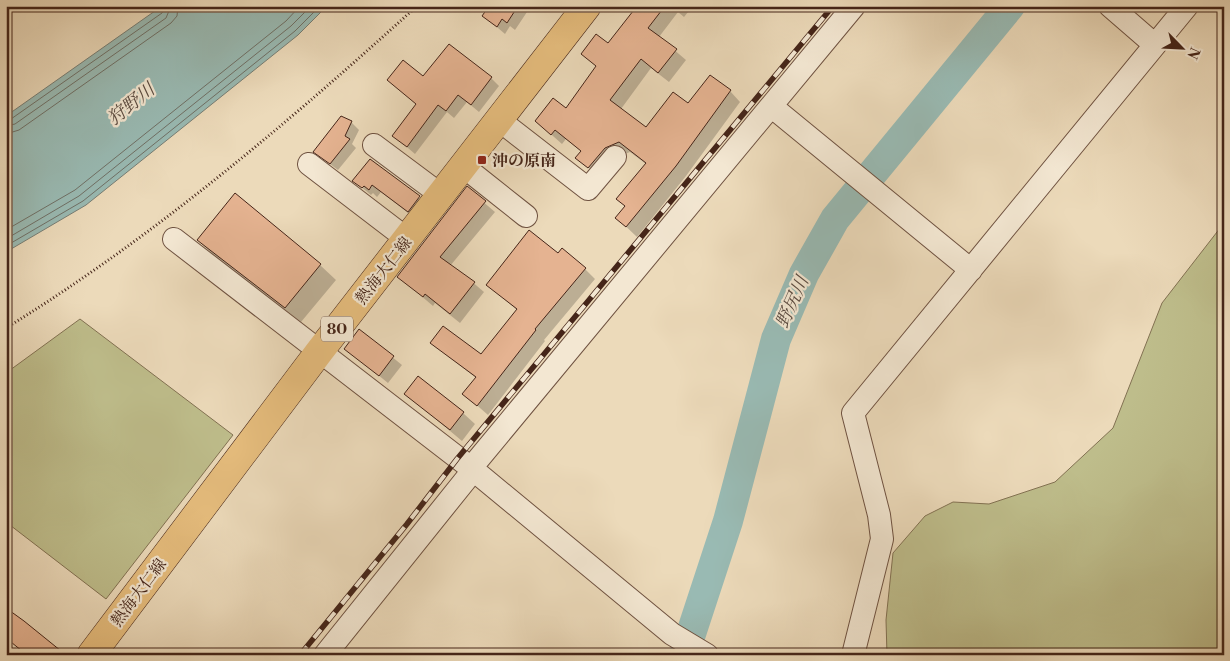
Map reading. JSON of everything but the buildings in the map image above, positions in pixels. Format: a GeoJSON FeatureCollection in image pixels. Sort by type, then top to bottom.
{"type":"FeatureCollection","features":[{"type":"Feature","properties":{"kind":"main road","name":"熱海大仁線"},"geometry":{"type":"LineString","coordinates":[[91,655],[319,352],[587,6]]}},
{"type":"Feature","properties":{"kind":"street"},"geometry":{"type":"LineString","coordinates":[[325,655],[467,478],[472,468],[854,6]]}},
{"type":"Feature","properties":{"kind":"street"},"geometry":{"type":"LineString","coordinates":[[1110,6],[1155,45]]}},
{"type":"Feature","properties":{"kind":"street"},"geometry":{"type":"LineString","coordinates":[[853,655],[882,539],[879,516],[853,413],[1187,6]]}},
{"type":"Feature","properties":{"kind":"street"},"geometry":{"type":"LineString","coordinates":[[771,106],[878,191],[971,270]]}},
{"type":"Feature","properties":{"kind":"street"},"geometry":{"type":"LineString","coordinates":[[499,120],[588,189],[615,157]]}},
{"type":"Feature","properties":{"kind":"street"},"geometry":{"type":"LineString","coordinates":[[374,145],[441,195]]}},
{"type":"Feature","properties":{"kind":"street"},"geometry":{"type":"LineString","coordinates":[[309,164],[407,239]]}},
{"type":"Feature","properties":{"kind":"street"},"geometry":{"type":"LineString","coordinates":[[463,166],[526,216]]}},
{"type":"Feature","properties":{"kind":"street"},"geometry":{"type":"LineString","coordinates":[[174,239],[472,468],[680,640],[705,654]]}},
{"type":"Feature","properties":{"kind":"path"},"geometry":{"type":"LineString","coordinates":[[6,328],[52,300],[159,222],[297,113],[418,6]]}},
{"type":"Feature","properties":{"kind":"shaded area"},"geometry":{"type":"Polygon","coordinates":[[[1224,223],[1224,655],[887,655],[886,620],[893,553],[925,516],[953,502],[989,504],[1055,482],[1113,428],[1162,303],[1224,223]]]}},
{"type":"Feature","properties":{"kind":"shaded area"},"geometry":{"type":"Polygon","coordinates":[[[80,319],[233,435],[106,599],[6,522],[6,373],[80,319]]]}},
{"type":"Feature","properties":{"kind":"water","name":"狩野川"},"geometry":{"type":"Polygon","coordinates":[[[162,6],[327,6],[298,35],[86,205],[6,252],[6,116],[162,6]]]}},
{"type":"Feature","properties":{"kind":"waterway","name":"野尻川"},"geometry":{"type":"LineString","coordinates":[[684,655],[728,521],[776,339],[804,274],[835,219],[1010,6]]}},
{"type":"Feature","properties":{"kind":"railway"},"geometry":{"type":"LineString","coordinates":[[300,655],[407,524],[457,459],[833,6]]}},
{"type":"Feature","properties":{"kind":"place","name":"沖の原南"},"geometry":{"type":"Point","coordinates":[482,160]}}]}
